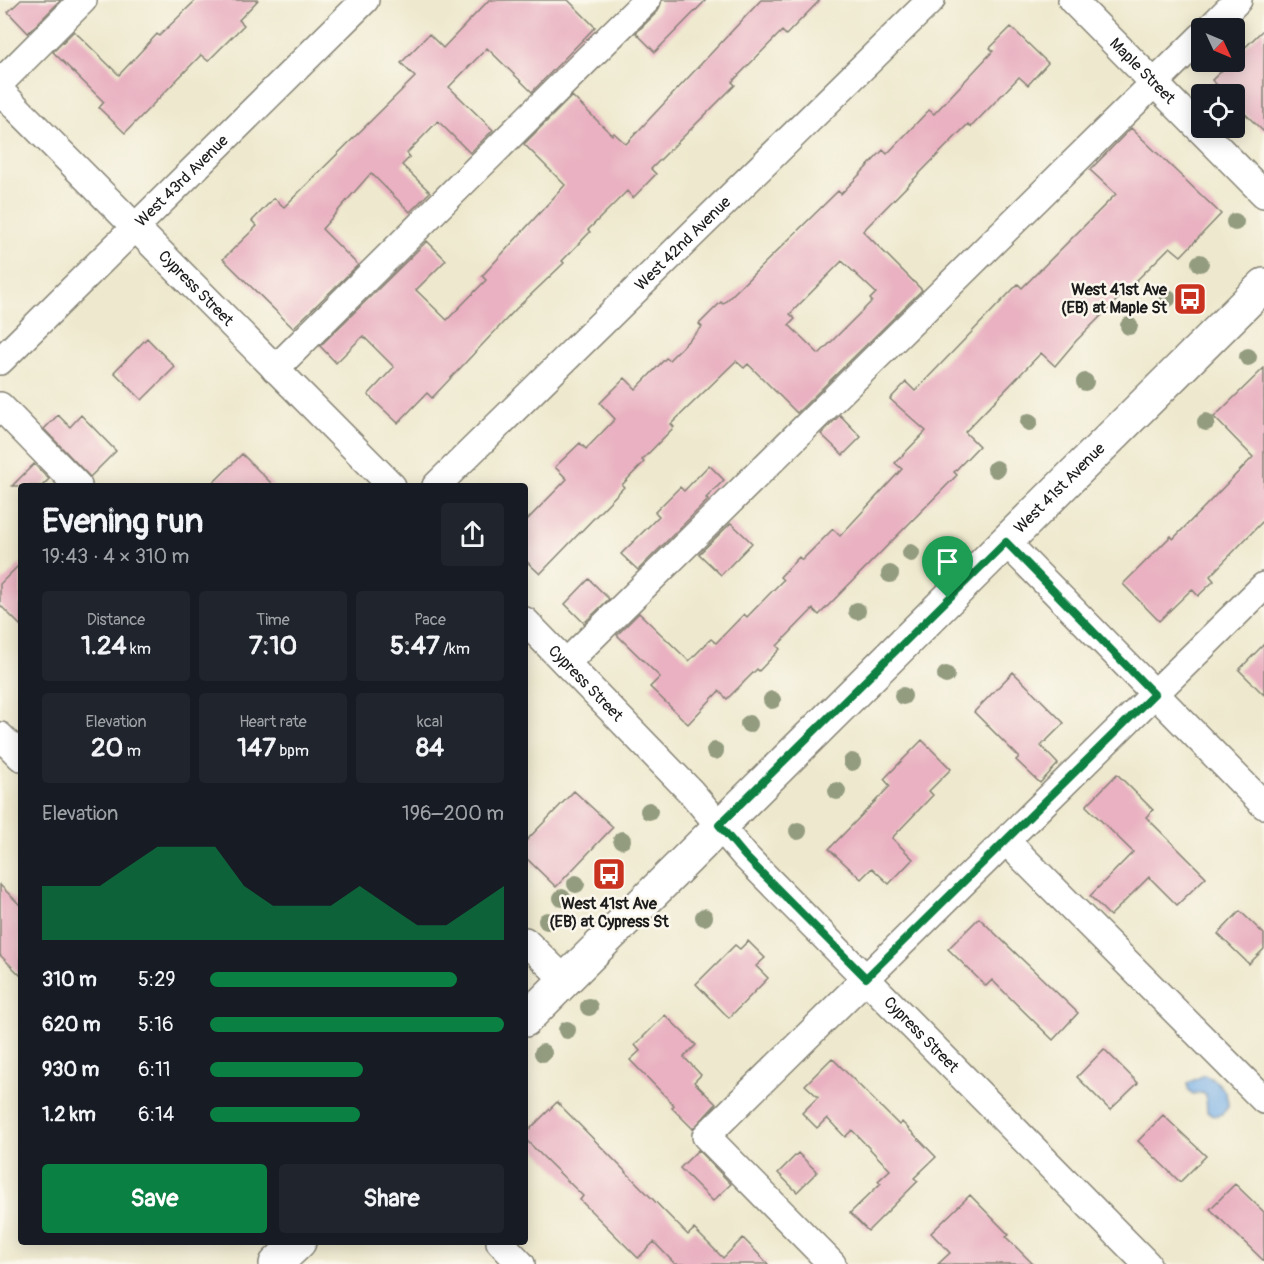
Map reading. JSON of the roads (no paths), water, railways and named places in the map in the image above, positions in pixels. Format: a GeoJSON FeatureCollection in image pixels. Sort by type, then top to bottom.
{"type":"FeatureCollection","features":[{"type":"Feature","properties":{"kind":"main road","name":"West 41st Avenue"},"geometry":{"type":"LineString","coordinates":[[528,1017],[1264,285]]}},
{"type":"Feature","properties":{"kind":"main road"},"geometry":{"type":"LineString","coordinates":[[276,1264],[296,1245]]}},
{"type":"Feature","properties":{"kind":"street"},"geometry":{"type":"LineString","coordinates":[[0,83],[83,0]]}},
{"type":"Feature","properties":{"kind":"street","name":"West 43rd Avenue"},"geometry":{"type":"LineString","coordinates":[[0,361],[365,0]]}},
{"type":"Feature","properties":{"kind":"street"},"geometry":{"type":"LineString","coordinates":[[275,369],[647,0]]}},
{"type":"Feature","properties":{"kind":"street","name":"West 42nd Avenue"},"geometry":{"type":"LineString","coordinates":[[439,483],[931,0]]}},
{"type":"Feature","properties":{"kind":"street","name":"Maple Street"},"geometry":{"type":"LineString","coordinates":[[1072,0],[1264,194]]}},
{"type":"Feature","properties":{"kind":"street"},"geometry":{"type":"LineString","coordinates":[[1219,18],[1238,0]]}},
{"type":"Feature","properties":{"kind":"street"},"geometry":{"type":"LineString","coordinates":[[566,663],[1191,47]]}},
{"type":"Feature","properties":{"kind":"street","name":"Cypress Street"},"geometry":{"type":"LineString","coordinates":[[0,91],[389,483]]}},
{"type":"Feature","properties":{"kind":"street"},"geometry":{"type":"LineString","coordinates":[[0,406],[75,483]]}},
{"type":"Feature","properties":{"kind":"street"},"geometry":{"type":"LineString","coordinates":[[1006,542],[1264,805]]}},
{"type":"Feature","properties":{"kind":"street"},"geometry":{"type":"LineString","coordinates":[[832,1264],[706,1136],[1264,586]]}},
{"type":"Feature","properties":{"kind":"street","name":"Cypress Street"},"geometry":{"type":"LineString","coordinates":[[528,624],[692,792],[745,856],[1147,1264]]}},
{"type":"Feature","properties":{"kind":"street"},"geometry":{"type":"LineString","coordinates":[[0,736],[18,754]]}},
{"type":"Feature","properties":{"kind":"street"},"geometry":{"type":"LineString","coordinates":[[1006,840],[1264,1100]]}},
{"type":"Feature","properties":{"kind":"street"},"geometry":{"type":"LineString","coordinates":[[528,944],[565,980]]}},
{"type":"Feature","properties":{"kind":"street"},"geometry":{"type":"LineString","coordinates":[[503,1245],[521,1264]]}},
{"type":"Feature","properties":{"kind":"water"},"geometry":{"type":"Polygon","coordinates":[[[1204,1075],[1218,1083],[1224,1091],[1228,1107],[1222,1114],[1214,1116],[1207,1112],[1206,1095],[1193,1094],[1188,1089],[1188,1083],[1204,1075]]]}},
{"type":"Feature","properties":{"kind":"place","name":"West 41st Ave (EB) at Maple St"},"geometry":{"type":"Point","coordinates":[1190,299]}},
{"type":"Feature","properties":{"kind":"place","name":"West 41st Ave (EB) at Cypress St"},"geometry":{"type":"Point","coordinates":[609,874]}}]}
